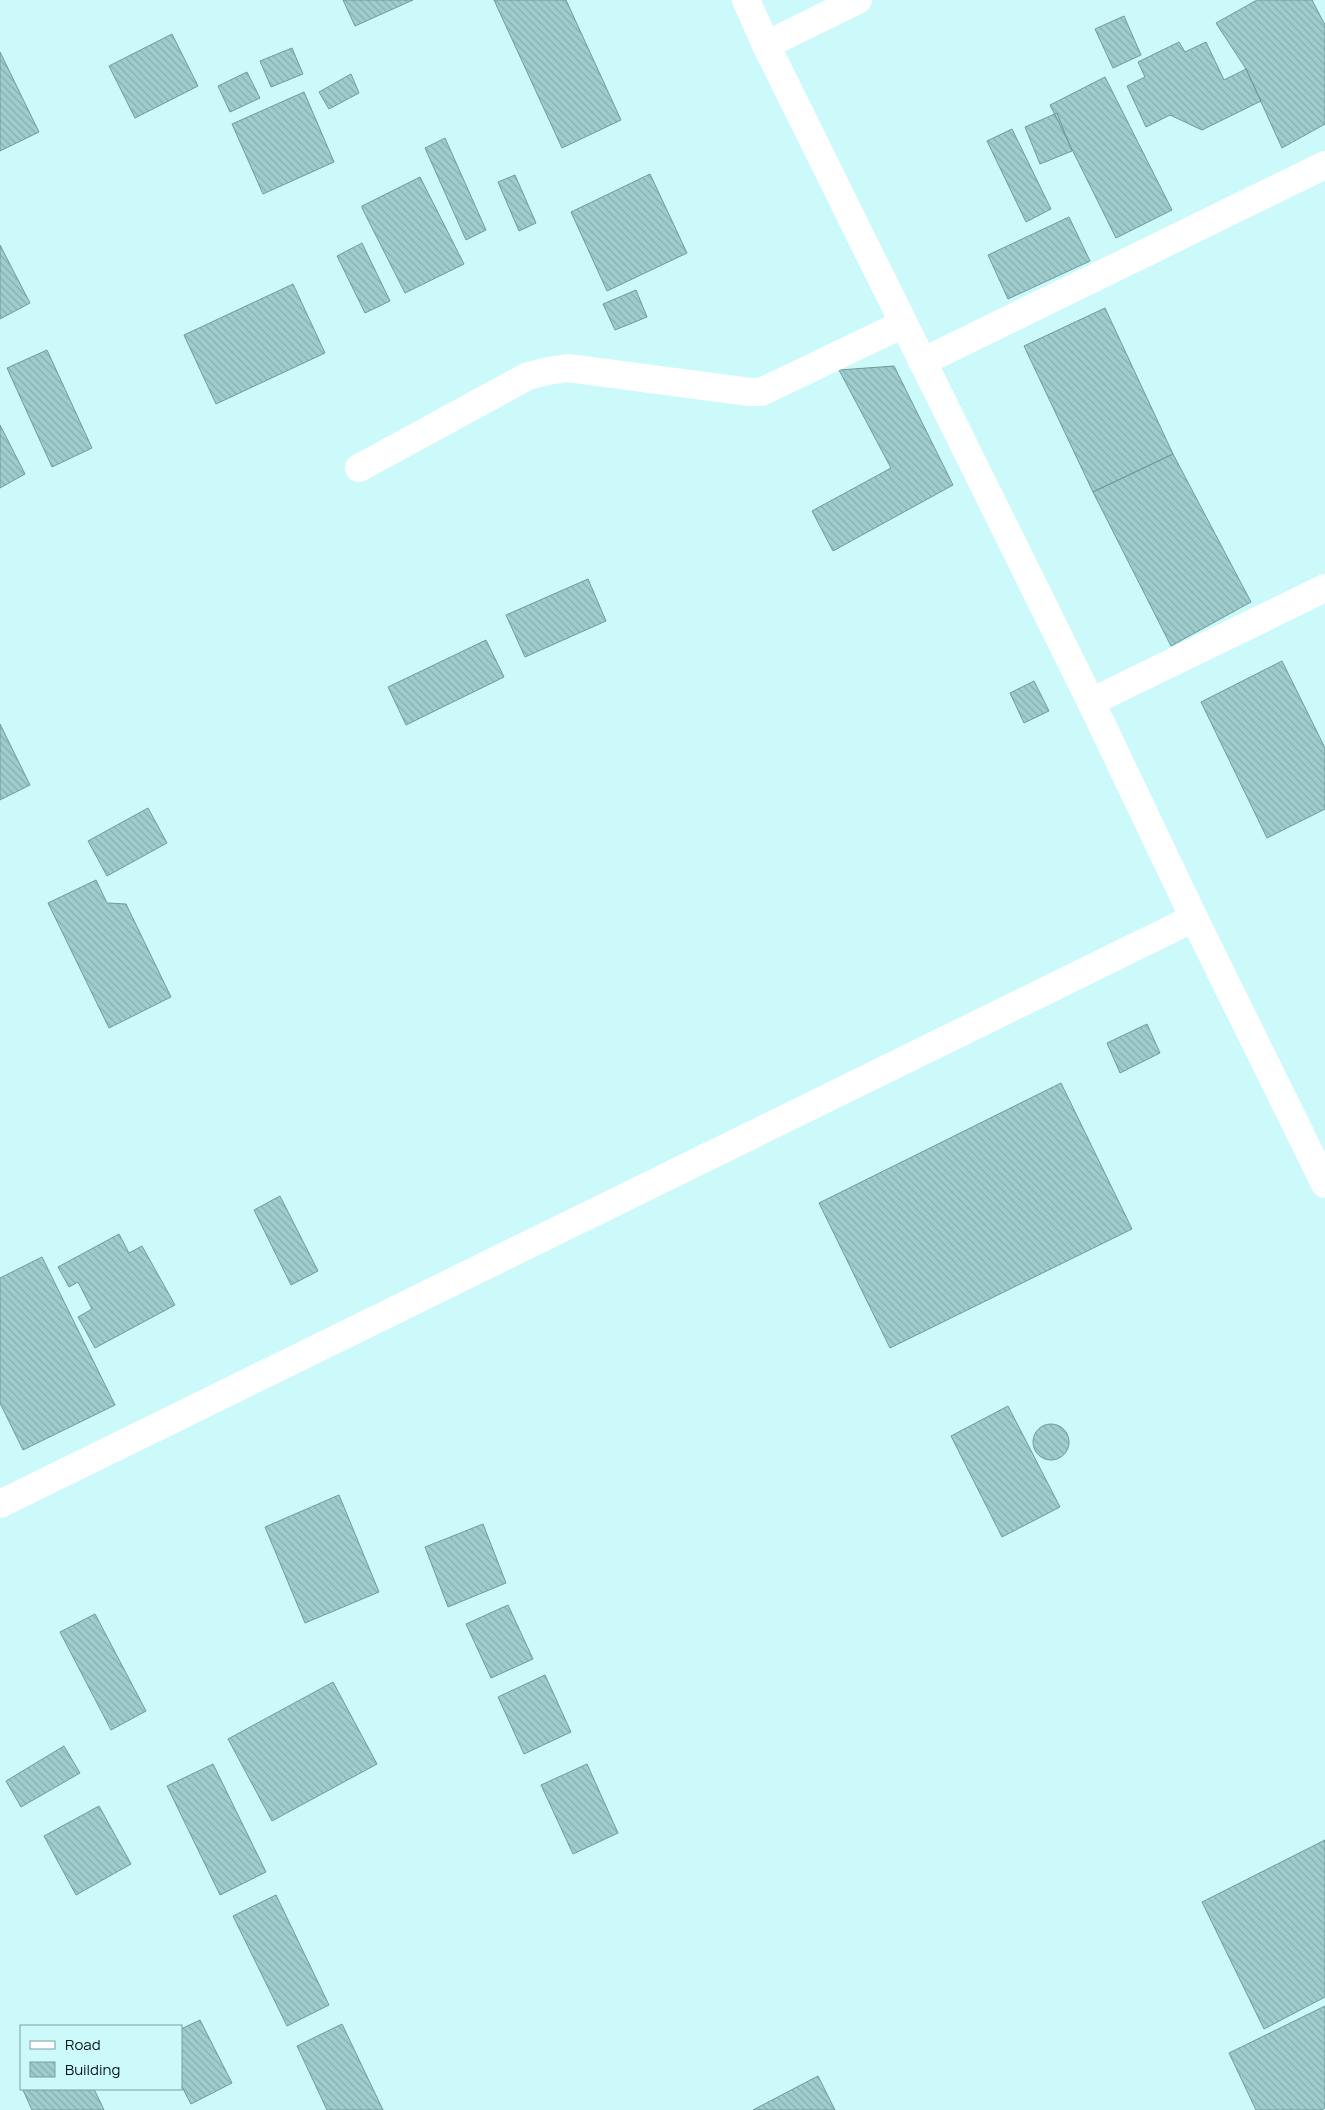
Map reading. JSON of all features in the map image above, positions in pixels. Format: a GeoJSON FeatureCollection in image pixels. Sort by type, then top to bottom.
{"type":"FeatureCollection","features":[{"type":"Feature","properties":{"kind":"street"},"geometry":{"type":"LineString","coordinates":[[746,0],[766,46],[1091,702],[1194,918],[1323,1175]]}},
{"type":"Feature","properties":{"kind":"street"},"geometry":{"type":"LineString","coordinates":[[766,46],[858,0]]}},
{"type":"Feature","properties":{"kind":"street"},"geometry":{"type":"LineString","coordinates":[[922,362],[1325,165]]}},
{"type":"Feature","properties":{"kind":"street"},"geometry":{"type":"LineString","coordinates":[[359,468],[528,376],[568,368],[761,392],[903,324]]}},
{"type":"Feature","properties":{"kind":"street"},"geometry":{"type":"LineString","coordinates":[[1091,702],[1325,588]]}},
{"type":"Feature","properties":{"kind":"street"},"geometry":{"type":"LineString","coordinates":[[3,1494],[1194,918]]}},
{"type":"Feature","properties":{"kind":"building"},"geometry":{"type":"Polygon","coordinates":[[[343,0],[413,0],[355,26],[343,0]]]}},
{"type":"Feature","properties":{"kind":"building"},"geometry":{"type":"Polygon","coordinates":[[[494,0],[566,0],[621,120],[562,148],[494,0]]]}},
{"type":"Feature","properties":{"kind":"building"},"geometry":{"type":"Polygon","coordinates":[[[1257,0],[1312,0],[1325,25],[1325,124],[1282,148],[1246,69],[1216,23],[1257,0]]]}},
{"type":"Feature","properties":{"kind":"building"},"geometry":{"type":"Polygon","coordinates":[[[1124,16],[1141,55],[1113,68],[1095,29],[1124,16]]]}},
{"type":"Feature","properties":{"kind":"building"},"geometry":{"type":"Polygon","coordinates":[[[172,34],[198,86],[135,118],[109,66],[172,34]]]}},
{"type":"Feature","properties":{"kind":"building"},"geometry":{"type":"Polygon","coordinates":[[[1179,42],[1185,52],[1206,42],[1224,80],[1246,69],[1261,101],[1202,130],[1170,115],[1146,127],[1127,86],[1145,77],[1138,62],[1179,42]]]}},
{"type":"Feature","properties":{"kind":"building"},"geometry":{"type":"Polygon","coordinates":[[[292,48],[303,74],[271,87],[260,61],[292,48]]]}},
{"type":"Feature","properties":{"kind":"building"},"geometry":{"type":"Polygon","coordinates":[[[0,52],[39,132],[0,151],[0,52]]]}},
{"type":"Feature","properties":{"kind":"building"},"geometry":{"type":"Polygon","coordinates":[[[247,72],[260,98],[230,112],[218,86],[247,72]]]}},
{"type":"Feature","properties":{"kind":"building"},"geometry":{"type":"Polygon","coordinates":[[[351,74],[359,93],[329,109],[319,92],[351,74]]]}},
{"type":"Feature","properties":{"kind":"building"},"geometry":{"type":"Polygon","coordinates":[[[1105,77],[1172,210],[1116,238],[1050,105],[1105,77]]]}},
{"type":"Feature","properties":{"kind":"building"},"geometry":{"type":"Polygon","coordinates":[[[304,92],[334,162],[263,194],[232,124],[304,92]]]}},
{"type":"Feature","properties":{"kind":"building"},"geometry":{"type":"Polygon","coordinates":[[[1057,113],[1072,151],[1040,164],[1025,127],[1057,113]]]}},
{"type":"Feature","properties":{"kind":"building"},"geometry":{"type":"Polygon","coordinates":[[[1012,129],[1051,209],[1026,222],[987,141],[1012,129]]]}},
{"type":"Feature","properties":{"kind":"building"},"geometry":{"type":"Polygon","coordinates":[[[445,138],[486,230],[466,240],[425,148],[445,138]]]}},
{"type":"Feature","properties":{"kind":"building"},"geometry":{"type":"Polygon","coordinates":[[[650,174],[687,253],[607,291],[571,212],[650,174]]]}},
{"type":"Feature","properties":{"kind":"building"},"geometry":{"type":"Polygon","coordinates":[[[515,175],[536,223],[519,231],[498,182],[515,175]]]}},
{"type":"Feature","properties":{"kind":"building"},"geometry":{"type":"Polygon","coordinates":[[[420,177],[464,264],[405,293],[362,206],[420,177]]]}},
{"type":"Feature","properties":{"kind":"building"},"geometry":{"type":"Polygon","coordinates":[[[1069,217],[1090,261],[1008,299],[988,255],[1069,217]]]}},
{"type":"Feature","properties":{"kind":"building"},"geometry":{"type":"Polygon","coordinates":[[[362,243],[390,301],[365,313],[337,256],[362,243]]]}},
{"type":"Feature","properties":{"kind":"building"},"geometry":{"type":"Polygon","coordinates":[[[0,245],[30,303],[0,319],[0,245]]]}},
{"type":"Feature","properties":{"kind":"building"},"geometry":{"type":"Polygon","coordinates":[[[293,284],[325,353],[216,404],[184,335],[293,284]]]}},
{"type":"Feature","properties":{"kind":"building"},"geometry":{"type":"Polygon","coordinates":[[[636,290],[647,317],[615,330],[603,304],[636,290]]]}},
{"type":"Feature","properties":{"kind":"building"},"geometry":{"type":"Polygon","coordinates":[[[1105,308],[1173,454],[1093,492],[1024,346],[1105,308]]]}},
{"type":"Feature","properties":{"kind":"building"},"geometry":{"type":"Polygon","coordinates":[[[47,350],[92,448],[52,467],[7,368],[47,350]]]}},
{"type":"Feature","properties":{"kind":"building"},"geometry":{"type":"Polygon","coordinates":[[[894,366],[953,485],[833,551],[812,511],[891,468],[839,370],[894,366]]]}},
{"type":"Feature","properties":{"kind":"building"},"geometry":{"type":"Polygon","coordinates":[[[0,425],[25,474],[0,488],[0,425]]]}},
{"type":"Feature","properties":{"kind":"building"},"geometry":{"type":"Polygon","coordinates":[[[1173,454],[1251,602],[1171,646],[1093,492],[1173,454]]]}},
{"type":"Feature","properties":{"kind":"building"},"geometry":{"type":"Polygon","coordinates":[[[588,579],[606,621],[525,657],[506,615],[588,579]]]}},
{"type":"Feature","properties":{"kind":"building"},"geometry":{"type":"Polygon","coordinates":[[[486,640],[504,677],[406,725],[388,687],[486,640]]]}},
{"type":"Feature","properties":{"kind":"building"},"geometry":{"type":"Polygon","coordinates":[[[1282,661],[1325,748],[1325,809],[1267,838],[1201,702],[1282,661]]]}},
{"type":"Feature","properties":{"kind":"building"},"geometry":{"type":"Polygon","coordinates":[[[1034,681],[1049,711],[1024,723],[1010,693],[1034,681]]]}},
{"type":"Feature","properties":{"kind":"building"},"geometry":{"type":"Polygon","coordinates":[[[0,724],[30,785],[0,800],[0,724]]]}},
{"type":"Feature","properties":{"kind":"building"},"geometry":{"type":"Polygon","coordinates":[[[148,808],[167,843],[107,876],[88,841],[148,808]]]}},
{"type":"Feature","properties":{"kind":"building"},"geometry":{"type":"Polygon","coordinates":[[[96,880],[107,903],[126,904],[171,997],[109,1028],[48,903],[96,880]]]}},
{"type":"Feature","properties":{"kind":"building"},"geometry":{"type":"Polygon","coordinates":[[[1147,1024],[1160,1053],[1120,1073],[1107,1043],[1147,1024]]]}},
{"type":"Feature","properties":{"kind":"building"},"geometry":{"type":"Polygon","coordinates":[[[1061,1083],[1132,1229],[890,1348],[819,1203],[1061,1083]]]}},
{"type":"Feature","properties":{"kind":"building"},"geometry":{"type":"Polygon","coordinates":[[[280,1196],[318,1271],[291,1285],[254,1210],[280,1196]]]}},
{"type":"Feature","properties":{"kind":"building"},"geometry":{"type":"Polygon","coordinates":[[[119,1234],[129,1253],[142,1246],[175,1305],[95,1348],[78,1317],[92,1309],[78,1282],[69,1287],[58,1267],[119,1234]]]}},
{"type":"Feature","properties":{"kind":"building"},"geometry":{"type":"Polygon","coordinates":[[[42,1257],[115,1405],[23,1450],[0,1403],[0,1278],[42,1257]]]}},
{"type":"Feature","properties":{"kind":"building"},"geometry":{"type":"Polygon","coordinates":[[[1008,1406],[1060,1507],[1002,1537],[951,1436],[1008,1406]]]}},
{"type":"Feature","properties":{"kind":"building"},"geometry":{"type":"Polygon","coordinates":[[[1051,1424],[1058,1425],[1064,1429],[1068,1435],[1068,1449],[1064,1455],[1058,1459],[1051,1460],[1044,1459],[1038,1455],[1034,1449],[1033,1442],[1034,1435],[1038,1429],[1044,1425],[1051,1424]]]}},
{"type":"Feature","properties":{"kind":"building"},"geometry":{"type":"Polygon","coordinates":[[[339,1495],[379,1592],[305,1623],[265,1527],[339,1495]]]}},
{"type":"Feature","properties":{"kind":"building"},"geometry":{"type":"Polygon","coordinates":[[[483,1524],[506,1583],[448,1607],[425,1547],[483,1524]]]}},
{"type":"Feature","properties":{"kind":"building"},"geometry":{"type":"Polygon","coordinates":[[[508,1605],[533,1659],[491,1678],[466,1624],[508,1605]]]}},
{"type":"Feature","properties":{"kind":"building"},"geometry":{"type":"Polygon","coordinates":[[[95,1614],[146,1711],[111,1730],[60,1632],[95,1614]]]}},
{"type":"Feature","properties":{"kind":"building"},"geometry":{"type":"Polygon","coordinates":[[[545,1675],[571,1732],[524,1754],[498,1697],[545,1675]]]}},
{"type":"Feature","properties":{"kind":"building"},"geometry":{"type":"Polygon","coordinates":[[[333,1682],[377,1764],[272,1821],[228,1739],[333,1682]]]}},
{"type":"Feature","properties":{"kind":"building"},"geometry":{"type":"Polygon","coordinates":[[[64,1746],[80,1773],[21,1807],[6,1781],[64,1746]]]}},
{"type":"Feature","properties":{"kind":"building"},"geometry":{"type":"Polygon","coordinates":[[[213,1764],[266,1872],[220,1895],[167,1786],[213,1764]]]}},
{"type":"Feature","properties":{"kind":"building"},"geometry":{"type":"Polygon","coordinates":[[[587,1764],[618,1833],[573,1854],[541,1785],[587,1764]]]}},
{"type":"Feature","properties":{"kind":"building"},"geometry":{"type":"Polygon","coordinates":[[[99,1806],[131,1864],[76,1895],[44,1836],[99,1806]]]}},
{"type":"Feature","properties":{"kind":"building"},"geometry":{"type":"Polygon","coordinates":[[[1325,1840],[1325,1997],[1264,2029],[1202,1902],[1325,1840]]]}},
{"type":"Feature","properties":{"kind":"building"},"geometry":{"type":"Polygon","coordinates":[[[276,1895],[329,2005],[287,2026],[233,1916],[276,1895]]]}},
{"type":"Feature","properties":{"kind":"building"},"geometry":{"type":"Polygon","coordinates":[[[1325,2006],[1325,2108],[1322,2110],[1256,2110],[1229,2053],[1325,2006]]]}},
{"type":"Feature","properties":{"kind":"building"},"geometry":{"type":"Polygon","coordinates":[[[200,2020],[232,2083],[191,2104],[182,2087],[182,2029],[200,2020]]]}},
{"type":"Feature","properties":{"kind":"building"},"geometry":{"type":"Polygon","coordinates":[[[342,2024],[383,2110],[327,2110],[297,2046],[342,2024]]]}},
{"type":"Feature","properties":{"kind":"building"},"geometry":{"type":"Polygon","coordinates":[[[818,2076],[835,2110],[753,2110],[818,2076]]]}},
{"type":"Feature","properties":{"kind":"building"},"geometry":{"type":"Polygon","coordinates":[[[23,2090],[94,2090],[104,2110],[32,2110],[23,2090]]]}}]}
